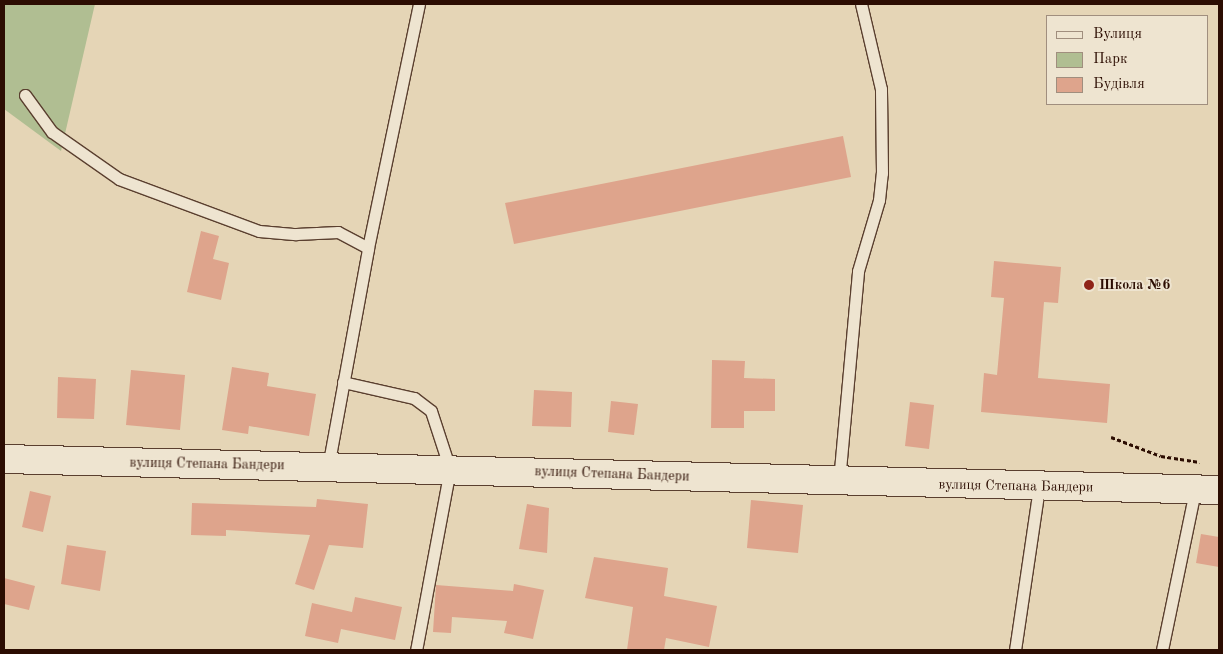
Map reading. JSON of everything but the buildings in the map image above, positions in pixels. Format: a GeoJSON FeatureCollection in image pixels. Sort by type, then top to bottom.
{"type":"FeatureCollection","features":[{"type":"Feature","properties":{"kind":"main road","name":"вулиця Степана Бандери"},"geometry":{"type":"LineString","coordinates":[[4,459],[1207,490]]}},
{"type":"Feature","properties":{"kind":"lane"},"geometry":{"type":"LineString","coordinates":[[328,467],[368,248],[419,4]]}},
{"type":"Feature","properties":{"kind":"lane"},"geometry":{"type":"LineString","coordinates":[[839,482],[858,271],[878,200],[882,173],[881,89],[860,4]]}},
{"type":"Feature","properties":{"kind":"lane"},"geometry":{"type":"LineString","coordinates":[[25,95],[52,132],[119,179],[260,231],[296,234],[338,232],[368,248]]}},
{"type":"Feature","properties":{"kind":"lane"},"geometry":{"type":"LineString","coordinates":[[343,382],[414,398],[431,412],[450,469],[416,650]]}},
{"type":"Feature","properties":{"kind":"lane"},"geometry":{"type":"LineString","coordinates":[[1015,650],[1039,487]]}},
{"type":"Feature","properties":{"kind":"lane"},"geometry":{"type":"LineString","coordinates":[[1162,650],[1207,490]]}},
{"type":"Feature","properties":{"kind":"path"},"geometry":{"type":"LineString","coordinates":[[1112,437],[1161,456],[1210,463]]}},
{"type":"Feature","properties":{"kind":"green space"},"geometry":{"type":"Polygon","coordinates":[[[4,4],[95,4],[61,151],[4,109],[4,4]]]}},
{"type":"Feature","properties":{"kind":"place","name":"Школа №6"},"geometry":{"type":"Point","coordinates":[1089,285]}}]}
